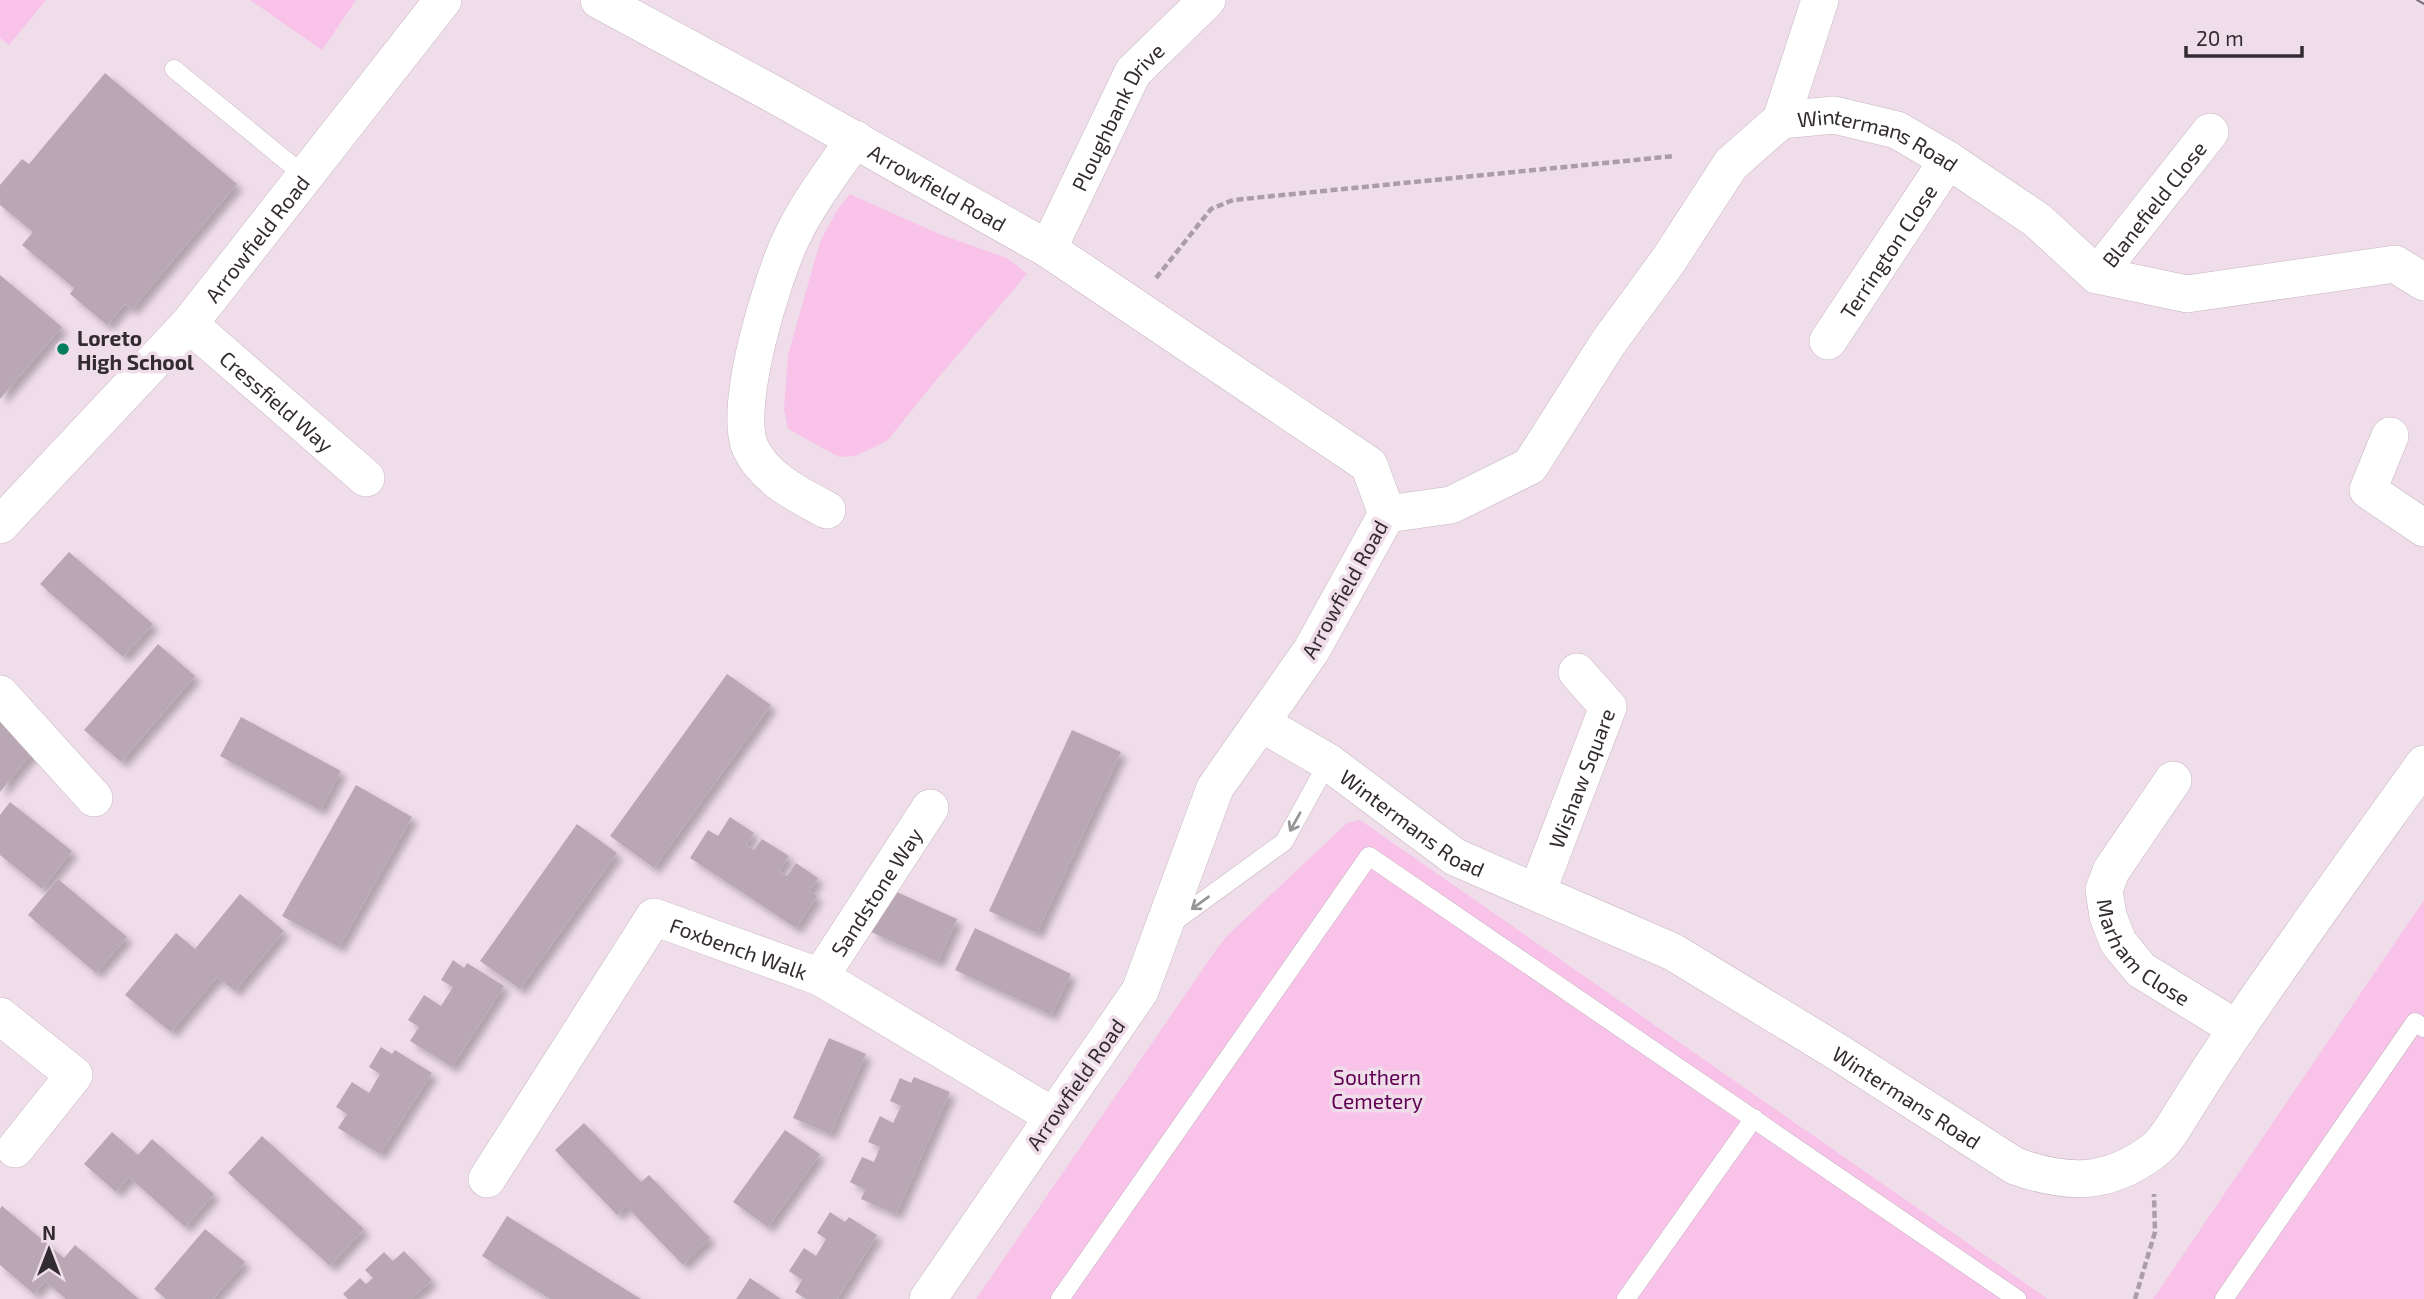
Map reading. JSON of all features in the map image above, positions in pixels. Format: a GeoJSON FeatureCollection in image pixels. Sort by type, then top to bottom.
{"type":"FeatureCollection","features":[{"type":"Feature","properties":{"kind":"street","name":"Arrowfield Road"},"geometry":{"type":"LineString","coordinates":[[0,525],[189,324],[443,0]]}},
{"type":"Feature","properties":{"kind":"street","name":"Arrowfield Road"},"geometry":{"type":"LineString","coordinates":[[600,0],[855,139],[1048,249],[1368,465],[1387,514],[1311,651],[1214,788],[1140,991],[928,1299]]}},
{"type":"Feature","properties":{"kind":"street","name":"Ploughbank Drive"},"geometry":{"type":"LineString","coordinates":[[1048,249],[1133,72],[1207,0]]}},
{"type":"Feature","properties":{"kind":"street"},"geometry":{"type":"LineString","coordinates":[[1781,120],[1820,0]]}},
{"type":"Feature","properties":{"kind":"street","name":"Wintermans Road"},"geometry":{"type":"LineString","coordinates":[[1387,514],[1451,505],[1530,466],[1608,342],[1668,261],[1731,164],[1781,120],[1834,116],[1897,130],[1948,160],[2037,220],[2097,275]]}},
{"type":"Feature","properties":{"kind":"street","name":"Blanefield Close"},"geometry":{"type":"LineString","coordinates":[[2097,275],[2210,132]]}},
{"type":"Feature","properties":{"kind":"street"},"geometry":{"type":"LineString","coordinates":[[827,510],[792,492],[760,464],[749,445],[747,398],[772,291],[790,240],[810,204],[855,139]]}},
{"type":"Feature","properties":{"kind":"street","name":"Terrington Close"},"geometry":{"type":"LineString","coordinates":[[1828,341],[1948,160]]}},
{"type":"Feature","properties":{"kind":"street"},"geometry":{"type":"LineString","coordinates":[[2097,275],[2187,294],[2395,264],[2424,282]]}},
{"type":"Feature","properties":{"kind":"street","name":"Cressfield Way"},"geometry":{"type":"LineString","coordinates":[[189,324],[366,478]]}},
{"type":"Feature","properties":{"kind":"street"},"geometry":{"type":"LineString","coordinates":[[2390,436],[2368,490],[2424,527]]}},
{"type":"Feature","properties":{"kind":"street","name":"Wishaw Square"},"geometry":{"type":"LineString","coordinates":[[1537,892],[1608,706],[1577,673]]}},
{"type":"Feature","properties":{"kind":"street"},"geometry":{"type":"LineString","coordinates":[[0,694],[94,798]]}},
{"type":"Feature","properties":{"kind":"street","name":"Wintermans Road"},"geometry":{"type":"LineString","coordinates":[[1261,723],[1328,762],[1455,857],[1674,952],[1839,1053],[2015,1166],[2047,1177],[2073,1181],[2098,1177],[2153,1152],[2424,764]]}},
{"type":"Feature","properties":{"kind":"street","name":"Marham Close"},"geometry":{"type":"LineString","coordinates":[[2173,780],[2111,871],[2104,890],[2108,916],[2118,942],[2141,970],[2237,1029]]}},
{"type":"Feature","properties":{"kind":"street","name":"Sandstone Way"},"geometry":{"type":"LineString","coordinates":[[820,977],[930,808]]}},
{"type":"Feature","properties":{"kind":"street","name":"Foxbench Walk"},"geometry":{"type":"LineString","coordinates":[[488,1179],[654,918],[820,977],[1053,1116]]}},
{"type":"Feature","properties":{"kind":"street"},"geometry":{"type":"LineString","coordinates":[[0,1016],[74,1075],[15,1149]]}},
{"type":"Feature","properties":{"kind":"lane"},"geometry":{"type":"LineString","coordinates":[[174,69],[305,176]]}},
{"type":"Feature","properties":{"kind":"lane"},"geometry":{"type":"LineString","coordinates":[[1162,930],[1284,842],[1328,762]]}},
{"type":"Feature","properties":{"kind":"lane"},"geometry":{"type":"LineString","coordinates":[[1060,1299],[1369,856],[2017,1299]]}},
{"type":"Feature","properties":{"kind":"lane"},"geometry":{"type":"LineString","coordinates":[[2224,1299],[2415,1022],[2424,1028]]}},
{"type":"Feature","properties":{"kind":"lane"},"geometry":{"type":"LineString","coordinates":[[1626,1299],[1754,1118]]}},
{"type":"Feature","properties":{"kind":"path"},"geometry":{"type":"LineString","coordinates":[[1133,306],[1212,209],[1233,200],[1675,156]]}},
{"type":"Feature","properties":{"kind":"path"},"geometry":{"type":"LineString","coordinates":[[2135,1299],[2155,1232],[2153,1152]]}},
{"type":"Feature","properties":{"kind":"green space"},"geometry":{"type":"Polygon","coordinates":[[[0,0],[46,0],[9,45],[0,38],[0,0]]]}},
{"type":"Feature","properties":{"kind":"green space"},"geometry":{"type":"Polygon","coordinates":[[[250,0],[356,0],[322,50],[250,0]]]}},
{"type":"Feature","properties":{"kind":"green space"},"geometry":{"type":"Polygon","coordinates":[[[850,194],[939,234],[1007,258],[1027,274],[887,441],[855,456],[839,457],[788,429],[784,409],[788,355],[820,242],[837,210],[850,194]]]}},
{"type":"Feature","properties":{"kind":"green space","name":"Southern Cemetery"},"geometry":{"type":"Polygon","coordinates":[[[1360,820],[2048,1299],[976,1299],[1218,947],[1347,823],[1360,820]]]}},
{"type":"Feature","properties":{"kind":"green space"},"geometry":{"type":"Polygon","coordinates":[[[2424,900],[2424,1299],[2153,1299],[2424,900]]]}},
{"type":"Feature","properties":{"kind":"building"},"geometry":{"type":"Polygon","coordinates":[[[105,73],[237,184],[132,309],[125,304],[107,325],[70,294],[74,288],[22,245],[33,232],[0,205],[0,185],[22,159],[29,164],[105,73]]]}},
{"type":"Feature","properties":{"kind":"building"},"geometry":{"type":"Polygon","coordinates":[[[0,275],[62,327],[0,399],[0,275]]]}},
{"type":"Feature","properties":{"kind":"building"},"geometry":{"type":"Polygon","coordinates":[[[69,552],[153,624],[123,657],[40,584],[69,552]]]}},
{"type":"Feature","properties":{"kind":"building"},"geometry":{"type":"Polygon","coordinates":[[[158,644],[195,676],[121,762],[84,730],[158,644]]]}},
{"type":"Feature","properties":{"kind":"building"},"geometry":{"type":"Polygon","coordinates":[[[727,674],[771,705],[654,868],[610,836],[727,674]]]}},
{"type":"Feature","properties":{"kind":"building"},"geometry":{"type":"Polygon","coordinates":[[[241,717],[341,771],[320,810],[220,756],[241,717]]]}},
{"type":"Feature","properties":{"kind":"building"},"geometry":{"type":"Polygon","coordinates":[[[0,718],[36,748],[0,792],[0,718]]]}},
{"type":"Feature","properties":{"kind":"building"},"geometry":{"type":"Polygon","coordinates":[[[1072,730],[1121,752],[1037,933],[989,911],[1072,730]]]}},
{"type":"Feature","properties":{"kind":"building"},"geometry":{"type":"Polygon","coordinates":[[[356,785],[412,817],[339,947],[282,916],[356,785]]]}},
{"type":"Feature","properties":{"kind":"building"},"geometry":{"type":"Polygon","coordinates":[[[10,802],[72,851],[42,889],[0,855],[0,815],[10,802]]]}},
{"type":"Feature","properties":{"kind":"building"},"geometry":{"type":"Polygon","coordinates":[[[730,817],[754,833],[746,845],[754,850],[762,839],[789,856],[779,871],[787,876],[796,863],[818,878],[809,891],[817,896],[796,928],[690,858],[708,830],[718,836],[730,817]]]}},
{"type":"Feature","properties":{"kind":"building"},"geometry":{"type":"Polygon","coordinates":[[[577,824],[617,853],[520,989],[480,961],[577,824]]]}},
{"type":"Feature","properties":{"kind":"building"},"geometry":{"type":"Polygon","coordinates":[[[58,879],[127,937],[96,973],[28,915],[58,879]]]}},
{"type":"Feature","properties":{"kind":"building"},"geometry":{"type":"Polygon","coordinates":[[[890,889],[957,919],[938,962],[871,932],[890,889]]]}},
{"type":"Feature","properties":{"kind":"building"},"geometry":{"type":"Polygon","coordinates":[[[240,894],[284,931],[235,991],[217,977],[171,1032],[125,995],[176,933],[195,949],[240,894]]]}},
{"type":"Feature","properties":{"kind":"building"},"geometry":{"type":"Polygon","coordinates":[[[975,928],[1071,974],[1051,1015],[955,970],[975,928]]]}},
{"type":"Feature","properties":{"kind":"building"},"geometry":{"type":"Polygon","coordinates":[[[453,960],[464,968],[467,963],[504,986],[452,1067],[410,1041],[419,1027],[408,1020],[424,995],[441,1006],[453,987],[441,980],[453,960]]]}},
{"type":"Feature","properties":{"kind":"building"},"geometry":{"type":"Polygon","coordinates":[[[829,1038],[866,1054],[830,1134],[793,1118],[829,1038]]]}},
{"type":"Feature","properties":{"kind":"building"},"geometry":{"type":"Polygon","coordinates":[[[381,1047],[392,1054],[395,1050],[432,1073],[380,1154],[338,1128],[347,1114],[336,1107],[352,1082],[369,1093],[380,1074],[369,1067],[381,1047]]]}},
{"type":"Feature","properties":{"kind":"building"},"geometry":{"type":"Polygon","coordinates":[[[914,1077],[950,1092],[896,1214],[861,1199],[865,1190],[850,1182],[862,1157],[874,1162],[880,1147],[868,1142],[880,1116],[893,1123],[901,1106],[890,1101],[900,1078],[911,1083],[914,1077]]]}},
{"type":"Feature","properties":{"kind":"building"},"geometry":{"type":"Polygon","coordinates":[[[584,1123],[641,1182],[649,1175],[710,1238],[683,1265],[626,1206],[617,1215],[555,1150],[584,1123]]]}},
{"type":"Feature","properties":{"kind":"building"},"geometry":{"type":"Polygon","coordinates":[[[785,1130],[820,1154],[768,1227],[733,1202],[785,1130]]]}},
{"type":"Feature","properties":{"kind":"building"},"geometry":{"type":"Polygon","coordinates":[[[112,1132],[138,1155],[152,1139],[214,1194],[185,1227],[129,1177],[116,1192],[84,1164],[112,1132]]]}},
{"type":"Feature","properties":{"kind":"building"},"geometry":{"type":"Polygon","coordinates":[[[262,1136],[364,1229],[330,1266],[228,1173],[262,1136]]]}},
{"type":"Feature","properties":{"kind":"building"},"geometry":{"type":"Polygon","coordinates":[[[2,1206],[64,1258],[75,1245],[139,1299],[66,1299],[45,1281],[34,1294],[0,1265],[2,1206]]]}},
{"type":"Feature","properties":{"kind":"building"},"geometry":{"type":"Polygon","coordinates":[[[830,1212],[845,1222],[849,1217],[877,1235],[837,1299],[806,1299],[795,1292],[802,1280],[789,1271],[804,1248],[816,1256],[826,1239],[817,1233],[830,1212]]]}},
{"type":"Feature","properties":{"kind":"building"},"geometry":{"type":"Polygon","coordinates":[[[507,1216],[641,1299],[550,1299],[482,1256],[507,1216]]]}},
{"type":"Feature","properties":{"kind":"building"},"geometry":{"type":"Polygon","coordinates":[[[205,1229],[245,1262],[213,1299],[166,1299],[154,1289],[205,1229]]]}},
{"type":"Feature","properties":{"kind":"building"},"geometry":{"type":"Polygon","coordinates":[[[404,1251],[432,1280],[411,1299],[348,1299],[343,1294],[360,1278],[366,1284],[373,1278],[365,1270],[384,1252],[393,1261],[404,1251]]]}},
{"type":"Feature","properties":{"kind":"building"},"geometry":{"type":"Polygon","coordinates":[[[750,1278],[781,1299],[736,1299],[750,1278]]]}},
{"type":"Feature","properties":{"kind":"tram line"},"geometry":{"type":"LineString","coordinates":[[2417,0],[2424,4]]}},
{"type":"Feature","properties":{"kind":"place","name":"Loreto High School"},"geometry":{"type":"Point","coordinates":[63,349]}}]}
